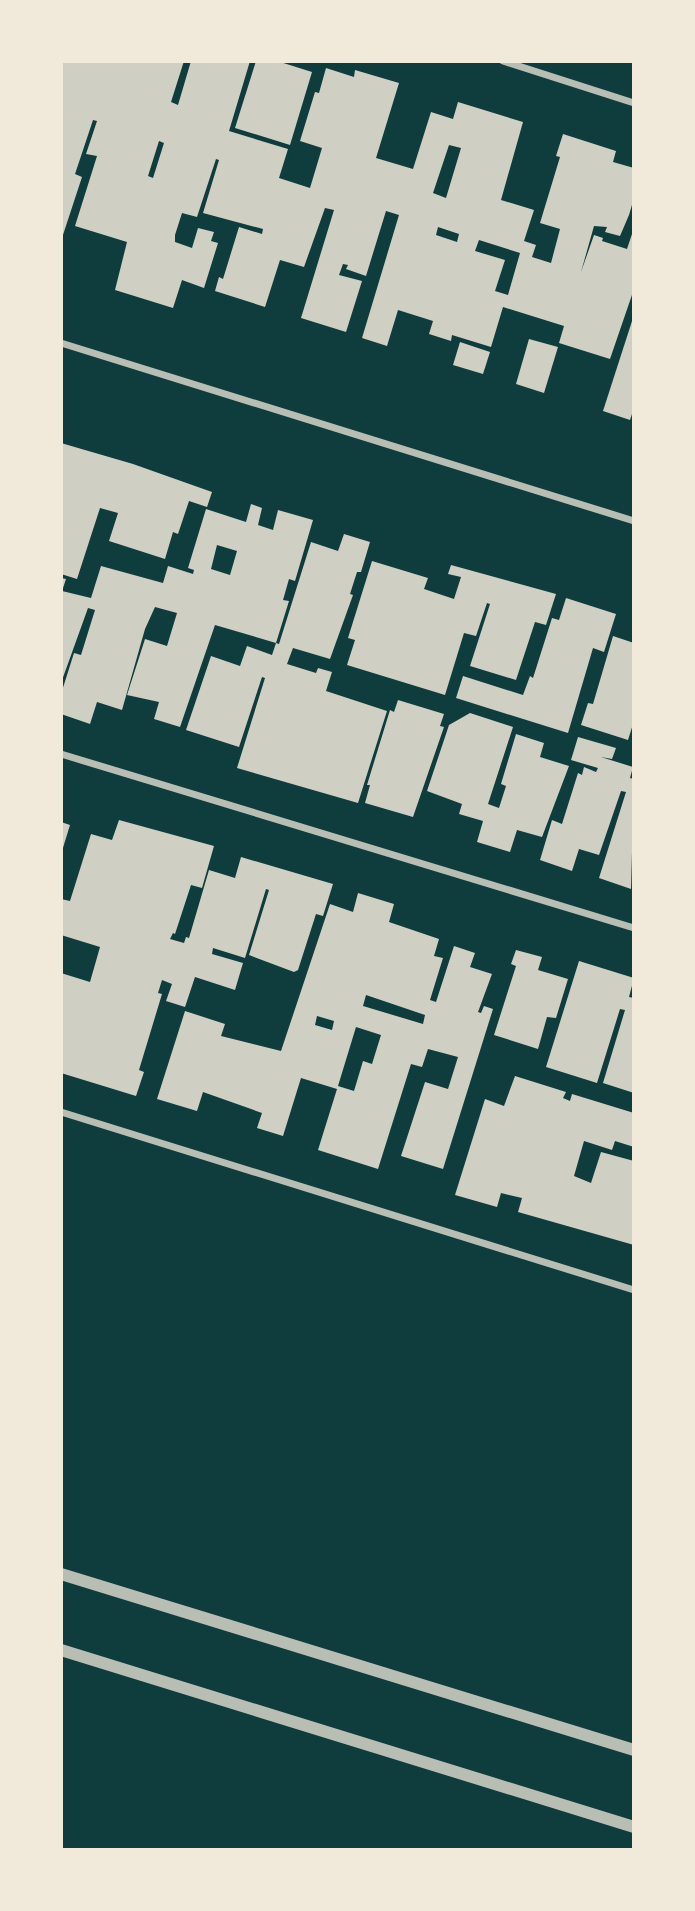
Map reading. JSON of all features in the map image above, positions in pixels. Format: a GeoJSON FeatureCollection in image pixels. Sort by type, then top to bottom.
{"type":"FeatureCollection","features":[{"type":"Feature","properties":{"kind":"street"},"geometry":{"type":"LineString","coordinates":[[503,61],[634,103]]}},
{"type":"Feature","properties":{"kind":"street"},"geometry":{"type":"LineString","coordinates":[[61,343],[634,521]]}},
{"type":"Feature","properties":{"kind":"street"},"geometry":{"type":"LineString","coordinates":[[61,754],[634,928]]}},
{"type":"Feature","properties":{"kind":"street"},"geometry":{"type":"LineString","coordinates":[[61,1112],[634,1290]]}},
{"type":"Feature","properties":{"kind":"street"},"geometry":{"type":"LineString","coordinates":[[61,1574],[634,1749]]}},
{"type":"Feature","properties":{"kind":"street"},"geometry":{"type":"LineString","coordinates":[[61,1650],[634,1827]]}},
{"type":"Feature","properties":{"kind":"building"},"geometry":{"type":"Polygon","coordinates":[[[61,61],[184,61],[171,102],[178,105],[191,61],[250,61],[229,131],[288,149],[279,178],[310,188],[322,148],[300,141],[315,92],[319,93],[326,68],[354,77],[355,70],[399,83],[376,158],[413,169],[431,112],[453,119],[458,102],[523,122],[501,200],[534,210],[524,241],[536,245],[532,257],[551,263],[560,229],[540,223],[560,157],[556,156],[563,134],[616,151],[613,162],[634,168],[634,198],[620,236],[605,232],[607,227],[594,226],[581,272],[594,235],[603,238],[602,241],[627,249],[634,228],[634,289],[610,359],[559,343],[564,326],[503,307],[491,347],[452,335],[451,341],[429,334],[433,321],[398,310],[387,346],[362,338],[399,215],[386,211],[366,276],[346,269],[348,265],[343,264],[339,275],[362,281],[346,332],[301,318],[334,210],[325,208],[304,267],[280,260],[265,307],[215,291],[219,277],[223,279],[239,227],[262,234],[263,229],[203,213],[219,160],[216,159],[197,217],[182,213],[175,235],[175,242],[192,248],[198,228],[214,232],[211,241],[218,243],[204,288],[182,280],[173,308],[115,290],[127,242],[75,226],[97,156],[86,154],[97,121],[93,120],[75,174],[82,177],[61,241],[61,61]],[[159,141],[148,176],[153,178],[164,143],[159,141]],[[449,145],[433,193],[446,198],[461,148],[449,145]],[[438,227],[436,235],[457,242],[459,234],[438,227]],[[479,240],[475,251],[505,260],[495,291],[508,295],[520,253],[479,240]]]}},
{"type":"Feature","properties":{"kind":"building"},"geometry":{"type":"Polygon","coordinates":[[[256,61],[277,61],[312,72],[290,145],[235,128],[256,61]]]}},
{"type":"Feature","properties":{"kind":"building"},"geometry":{"type":"Polygon","coordinates":[[[633,318],[634,408],[630,420],[603,411],[633,318]]]}},
{"type":"Feature","properties":{"kind":"building"},"geometry":{"type":"Polygon","coordinates":[[[529,339],[558,347],[544,393],[516,384],[529,339]]]}},
{"type":"Feature","properties":{"kind":"building"},"geometry":{"type":"Polygon","coordinates":[[[460,342],[490,352],[483,374],[453,365],[460,342]]]}},
{"type":"Feature","properties":{"kind":"building"},"geometry":{"type":"Polygon","coordinates":[[[61,443],[133,464],[212,492],[207,507],[189,501],[178,534],[173,532],[165,559],[109,541],[118,513],[100,508],[77,579],[61,574],[61,443]]]}},
{"type":"Feature","properties":{"kind":"building"},"geometry":{"type":"Polygon","coordinates":[[[251,504],[262,508],[258,525],[273,530],[278,510],[313,520],[295,581],[289,579],[283,600],[289,601],[276,643],[215,625],[180,727],[154,719],[159,702],[127,695],[145,639],[167,646],[177,613],[155,607],[145,629],[122,710],[97,702],[90,724],[61,714],[61,694],[74,653],[81,655],[95,610],[88,608],[61,683],[61,578],[66,579],[62,591],[91,598],[101,566],[163,583],[168,566],[193,574],[194,570],[188,568],[206,509],[246,522],[251,504]],[[217,545],[211,569],[230,575],[237,551],[217,545]]]}},
{"type":"Feature","properties":{"kind":"building"},"geometry":{"type":"Polygon","coordinates":[[[344,534],[370,542],[361,572],[357,572],[350,594],[353,595],[330,659],[293,648],[287,664],[316,673],[318,668],[332,672],[326,691],[387,711],[358,803],[237,768],[265,678],[262,677],[239,747],[186,730],[211,656],[240,666],[247,646],[272,655],[276,643],[279,644],[311,542],[338,551],[344,534]]]}},
{"type":"Feature","properties":{"kind":"building"},"geometry":{"type":"Polygon","coordinates":[[[372,561],[428,578],[424,589],[454,599],[461,577],[448,574],[451,565],[556,594],[546,625],[535,622],[516,680],[470,666],[490,604],[487,603],[476,636],[464,633],[445,695],[347,665],[355,640],[348,638],[372,561]]]}},
{"type":"Feature","properties":{"kind":"building"},"geometry":{"type":"Polygon","coordinates":[[[566,598],[616,614],[604,652],[593,648],[568,733],[456,698],[463,676],[523,695],[530,676],[533,678],[552,618],[559,620],[566,598]]]}},
{"type":"Feature","properties":{"kind":"building"},"geometry":{"type":"Polygon","coordinates":[[[613,636],[634,643],[634,721],[628,740],[581,725],[588,703],[593,704],[613,636]]]}},
{"type":"Feature","properties":{"kind":"building"},"geometry":{"type":"Polygon","coordinates":[[[398,700],[444,714],[440,726],[444,727],[413,817],[365,803],[370,785],[367,785],[390,710],[394,712],[398,700]]]}},
{"type":"Feature","properties":{"kind":"building"},"geometry":{"type":"Polygon","coordinates":[[[470,713],[513,727],[488,804],[499,808],[506,786],[501,784],[516,734],[544,743],[540,757],[569,766],[542,837],[517,830],[510,852],[477,842],[483,821],[459,814],[462,804],[427,791],[449,725],[470,713]]]}},
{"type":"Feature","properties":{"kind":"building"},"geometry":{"type":"Polygon","coordinates":[[[578,737],[616,748],[612,759],[601,757],[633,767],[630,778],[634,779],[631,889],[599,878],[626,792],[621,791],[599,855],[579,849],[572,871],[540,860],[552,820],[562,824],[578,773],[582,775],[584,767],[596,772],[598,768],[571,760],[578,737]]]}},
{"type":"Feature","properties":{"kind":"building"},"geometry":{"type":"Polygon","coordinates":[[[119,820],[214,846],[202,888],[191,885],[175,934],[173,933],[170,939],[184,943],[186,937],[189,938],[209,870],[235,878],[241,857],[333,884],[323,916],[316,914],[298,970],[294,972],[249,955],[269,890],[266,889],[245,958],[213,948],[212,954],[243,963],[235,990],[195,977],[185,1007],[166,1001],[172,984],[162,980],[158,993],[162,994],[139,1070],[144,1072],[136,1096],[61,1073],[61,973],[90,982],[100,947],[61,935],[61,899],[70,901],[91,834],[112,840],[119,820]]]}},
{"type":"Feature","properties":{"kind":"building"},"geometry":{"type":"Polygon","coordinates":[[[61,822],[70,825],[62,851],[61,851],[61,822]]]}},
{"type":"Feature","properties":{"kind":"building"},"geometry":{"type":"Polygon","coordinates":[[[358,893],[394,904],[389,922],[439,939],[434,956],[443,958],[430,1000],[436,1002],[454,946],[475,953],[470,967],[492,974],[478,1012],[481,1013],[484,1006],[493,1009],[443,1169],[401,1156],[425,1082],[448,1089],[458,1057],[428,1049],[422,1067],[411,1064],[378,1169],[318,1150],[337,1089],[301,1078],[283,1136],[257,1128],[262,1113],[203,1092],[197,1111],[157,1099],[185,1011],[225,1024],[221,1036],[281,1051],[330,904],[353,912],[358,893]],[[366,995],[363,1006],[423,1024],[425,1015],[366,995]],[[317,1016],[315,1025],[332,1030],[334,1021],[317,1016]],[[356,1027],[338,1086],[354,1091],[363,1061],[372,1064],[381,1035],[356,1027]]]}},
{"type":"Feature","properties":{"kind":"building"},"geometry":{"type":"Polygon","coordinates":[[[516,950],[542,957],[538,970],[568,979],[556,1018],[547,1017],[538,1049],[494,1035],[516,966],[511,964],[516,950]]]}},
{"type":"Feature","properties":{"kind":"building"},"geometry":{"type":"Polygon","coordinates":[[[579,961],[634,978],[629,997],[634,998],[634,1093],[603,1083],[625,1010],[620,1009],[597,1083],[546,1067],[579,961]]]}},
{"type":"Feature","properties":{"kind":"building"},"geometry":{"type":"Polygon","coordinates":[[[515,1076],[566,1092],[563,1098],[570,1101],[572,1094],[634,1113],[634,1147],[615,1141],[612,1150],[584,1141],[574,1176],[591,1183],[601,1152],[634,1161],[634,1245],[518,1212],[522,1198],[501,1193],[497,1207],[455,1195],[485,1099],[504,1106],[515,1076]]]}}]}
